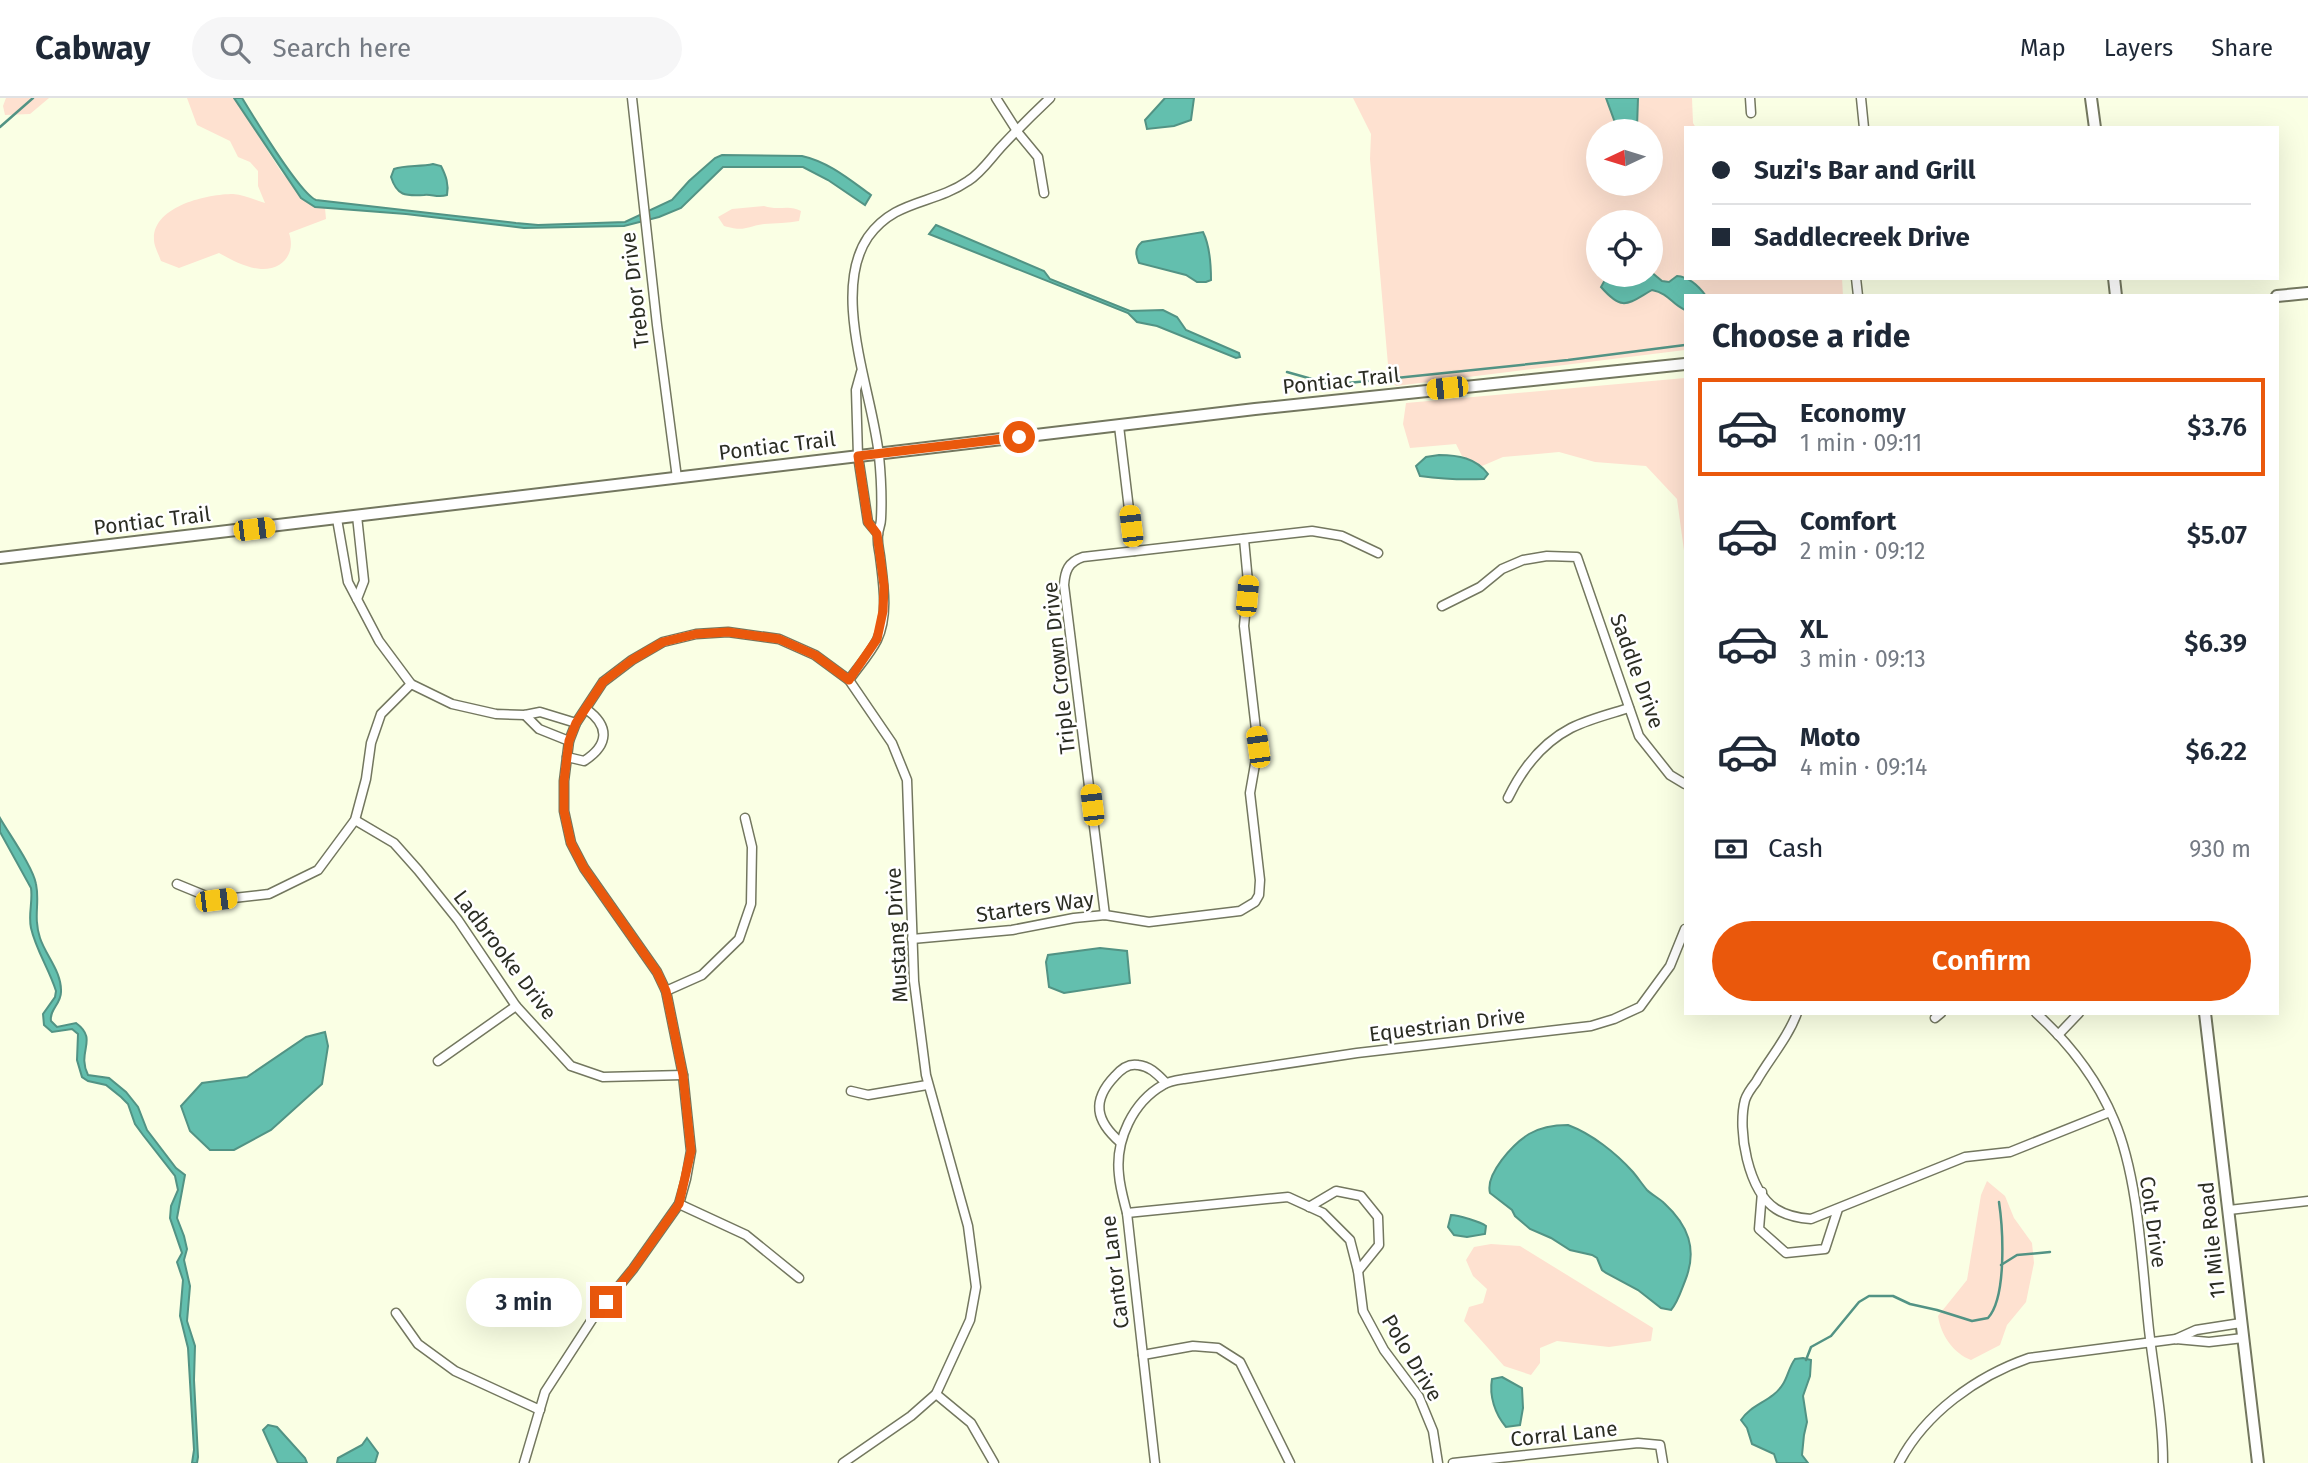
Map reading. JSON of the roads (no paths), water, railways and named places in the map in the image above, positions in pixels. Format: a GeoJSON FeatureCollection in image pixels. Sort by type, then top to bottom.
{"type":"FeatureCollection","features":[{"type":"Feature","properties":{"kind":"main road"},"geometry":{"type":"LineString","coordinates":[[2091,98],[2095,126]]}},
{"type":"Feature","properties":{"kind":"main road"},"geometry":{"type":"LineString","coordinates":[[2279,296],[2308,293]]}},
{"type":"Feature","properties":{"kind":"main road","name":"Pontiac Trail"},"geometry":{"type":"LineString","coordinates":[[0,558],[1255,409],[1684,363]]}},
{"type":"Feature","properties":{"kind":"main road","name":"11 Mile Road"},"geometry":{"type":"LineString","coordinates":[[2204,1015],[2258,1463]]}},
{"type":"Feature","properties":{"kind":"street","name":"Trebor Drive"},"geometry":{"type":"LineString","coordinates":[[632,98],[677,478]]}},
{"type":"Feature","properties":{"kind":"street"},"geometry":{"type":"LineString","coordinates":[[996,98],[1016,130],[1038,157],[1044,192]]}},
{"type":"Feature","properties":{"kind":"street"},"geometry":{"type":"LineString","coordinates":[[849,680],[877,639],[883,611],[884,586],[877,534],[881,521],[879,454],[861,372],[852,282],[855,264],[867,238],[881,223],[897,211],[914,203],[936,198],[971,180],[1016,130],[1050,98]]}},
{"type":"Feature","properties":{"kind":"street"},"geometry":{"type":"LineString","coordinates":[[1750,98],[1751,113]]}},
{"type":"Feature","properties":{"kind":"street"},"geometry":{"type":"LineString","coordinates":[[1861,98],[1864,126]]}},
{"type":"Feature","properties":{"kind":"street"},"geometry":{"type":"LineString","coordinates":[[861,372],[856,390],[858,456],[868,522],[877,534]]}},
{"type":"Feature","properties":{"kind":"street"},"geometry":{"type":"LineString","coordinates":[[1119,426],[1134,551]]}},
{"type":"Feature","properties":{"kind":"street"},"geometry":{"type":"LineString","coordinates":[[357,516],[364,582],[358,599]]}},
{"type":"Feature","properties":{"kind":"street"},"geometry":{"type":"LineString","coordinates":[[337,519],[348,582],[379,641],[411,684],[452,704],[496,714],[525,715],[540,712],[576,723]]}},
{"type":"Feature","properties":{"kind":"street","name":"Triple Crown Drive"},"geometry":{"type":"LineString","coordinates":[[1105,915],[1065,575],[1070,563],[1076,559],[1134,551],[1312,531],[1342,536],[1378,553]]}},
{"type":"Feature","properties":{"kind":"street","name":"Starters Way"},"geometry":{"type":"LineString","coordinates":[[912,939],[1012,930],[1105,915],[1149,922],[1175,920],[1240,911],[1255,902],[1259,895],[1260,880],[1250,793],[1258,747],[1244,626],[1248,582],[1244,539]]}},
{"type":"Feature","properties":{"kind":"street","name":"Saddle Drive"},"geometry":{"type":"LineString","coordinates":[[1441,606],[1480,587],[1502,569],[1523,560],[1547,556],[1577,557],[1639,736],[1670,775],[1684,783]]}},
{"type":"Feature","properties":{"kind":"street","name":"Mustang Drive"},"geometry":{"type":"LineString","coordinates":[[679,1204],[691,1151],[683,1075],[666,991],[657,972],[584,868],[571,843],[564,811],[569,741],[576,723],[603,682],[632,660],[663,642],[696,634],[728,632],[779,639],[815,655],[849,680],[892,743],[907,780],[914,981],[927,1085],[968,1226],[976,1287],[970,1320],[936,1394],[911,1416],[843,1463]]}},
{"type":"Feature","properties":{"kind":"street"},"geometry":{"type":"LineString","coordinates":[[177,884],[216,900],[269,894],[318,870],[355,820],[366,779],[371,743],[381,714],[411,684]]}},
{"type":"Feature","properties":{"kind":"street"},"geometry":{"type":"LineString","coordinates":[[1508,798],[1519,776],[1538,752],[1570,728],[1629,708]]}},
{"type":"Feature","properties":{"kind":"street"},"geometry":{"type":"LineString","coordinates":[[568,757],[584,761],[600,746],[603,724],[586,709]]}},
{"type":"Feature","properties":{"kind":"street"},"geometry":{"type":"LineString","coordinates":[[525,715],[539,729],[569,741]]}},
{"type":"Feature","properties":{"kind":"street"},"geometry":{"type":"LineString","coordinates":[[666,991],[702,975],[739,939],[751,904],[752,847],[745,818]]}},
{"type":"Feature","properties":{"kind":"street","name":"Ladbrooke Drive"},"geometry":{"type":"LineString","coordinates":[[355,820],[394,843],[418,870],[458,920],[516,1006],[571,1066],[603,1077],[683,1075]]}},
{"type":"Feature","properties":{"kind":"street","name":"Equestrian Drive"},"geometry":{"type":"LineString","coordinates":[[1166,1083],[1357,1053],[1591,1026],[1640,1007],[1670,966],[1684,931]]}},
{"type":"Feature","properties":{"kind":"street"},"geometry":{"type":"LineString","coordinates":[[438,1061],[516,1006]]}},
{"type":"Feature","properties":{"kind":"street"},"geometry":{"type":"LineString","coordinates":[[1796,1015],[1792,1028],[1745,1099],[1742,1128],[1746,1162],[1762,1192],[1773,1207],[1791,1217],[1811,1219],[1965,1157],[2010,1152],[2110,1112]]}},
{"type":"Feature","properties":{"kind":"street","name":"Colt Drive"},"geometry":{"type":"LineString","coordinates":[[2038,1015],[2073,1051],[2091,1076],[2110,1112],[2125,1156],[2134,1199],[2163,1463]]}},
{"type":"Feature","properties":{"kind":"street"},"geometry":{"type":"LineString","coordinates":[[2059,1035],[2077,1015]]}},
{"type":"Feature","properties":{"kind":"street"},"geometry":{"type":"LineString","coordinates":[[1137,1064],[1151,1068],[1166,1083],[1151,1093],[1131,1116],[1120,1142],[1106,1129],[1100,1114],[1099,1100],[1105,1086],[1124,1067],[1137,1064]]}},
{"type":"Feature","properties":{"kind":"street"},"geometry":{"type":"LineString","coordinates":[[851,1091],[868,1095],[927,1085]]}},
{"type":"Feature","properties":{"kind":"street","name":"Cantor Lane"},"geometry":{"type":"LineString","coordinates":[[1120,1142],[1118,1173],[1127,1213],[1155,1463]]}},
{"type":"Feature","properties":{"kind":"street"},"geometry":{"type":"LineString","coordinates":[[1309,1207],[1336,1191],[1361,1196],[1378,1217],[1379,1245],[1358,1270]]}},
{"type":"Feature","properties":{"kind":"street"},"geometry":{"type":"LineString","coordinates":[[1762,1192],[1759,1229],[1786,1253],[1825,1249],[1838,1209]]}},
{"type":"Feature","properties":{"kind":"street","name":"Polo Drive"},"geometry":{"type":"LineString","coordinates":[[1127,1213],[1288,1197],[1323,1213],[1350,1240],[1358,1270],[1363,1311],[1384,1350],[1419,1397],[1433,1431],[1438,1463]]}},
{"type":"Feature","properties":{"kind":"street"},"geometry":{"type":"LineString","coordinates":[[2229,1210],[2308,1201]]}},
{"type":"Feature","properties":{"kind":"street"},"geometry":{"type":"LineString","coordinates":[[524,1463],[545,1392],[593,1318],[633,1269],[679,1204],[746,1236],[799,1278]]}},
{"type":"Feature","properties":{"kind":"street"},"geometry":{"type":"LineString","coordinates":[[396,1313],[418,1344],[455,1371],[540,1410]]}},
{"type":"Feature","properties":{"kind":"street"},"geometry":{"type":"LineString","coordinates":[[2176,1339],[2196,1330],[2241,1323]]}},
{"type":"Feature","properties":{"kind":"street"},"geometry":{"type":"LineString","coordinates":[[1899,1463],[1906,1450],[1938,1413],[1962,1392],[1992,1373],[2029,1358],[2176,1339],[2209,1342],[2243,1338]]}},
{"type":"Feature","properties":{"kind":"street"},"geometry":{"type":"LineString","coordinates":[[1143,1355],[1193,1346],[1218,1348],[1241,1362],[1290,1463]]}},
{"type":"Feature","properties":{"kind":"street"},"geometry":{"type":"LineString","coordinates":[[936,1394],[971,1423],[994,1463]]}},
{"type":"Feature","properties":{"kind":"street","name":"Corral Lane"},"geometry":{"type":"LineString","coordinates":[[1453,1463],[1639,1443],[1660,1445],[1663,1463]]}},
{"type":"Feature","properties":{"kind":"water"},"geometry":{"type":"Polygon","coordinates":[[[234,98],[242,98],[288,170],[316,200],[538,225],[625,222],[672,200],[689,181],[722,155],[802,156],[830,167],[871,195],[865,205],[803,167],[723,167],[681,208],[624,226],[524,228],[406,214],[315,207],[301,198],[234,98]]]}},
{"type":"Feature","properties":{"kind":"water"},"geometry":{"type":"Polygon","coordinates":[[[1165,98],[1194,98],[1191,120],[1174,126],[1147,129],[1145,120],[1165,98]]]}},
{"type":"Feature","properties":{"kind":"water"},"geometry":{"type":"Polygon","coordinates":[[[1606,98],[1638,98],[1637,119],[1614,119],[1606,98]]]}},
{"type":"Feature","properties":{"kind":"water"},"geometry":{"type":"Polygon","coordinates":[[[433,164],[441,166],[443,170],[447,195],[407,195],[399,191],[393,183],[391,177],[394,169],[433,164]]]}},
{"type":"Feature","properties":{"kind":"water"},"geometry":{"type":"Polygon","coordinates":[[[936,225],[1044,271],[1050,279],[1130,311],[1163,310],[1177,317],[1186,330],[1239,353],[1240,357],[1236,358],[1157,326],[1137,322],[1128,313],[929,234],[936,225]]]}},
{"type":"Feature","properties":{"kind":"water"},"geometry":{"type":"Polygon","coordinates":[[[1203,232],[1209,249],[1211,280],[1197,282],[1186,275],[1139,263],[1136,251],[1142,242],[1203,232]]]}},
{"type":"Feature","properties":{"kind":"water"},"geometry":{"type":"Polygon","coordinates":[[[1677,276],[1689,280],[1704,294],[1684,294],[1684,309],[1663,294],[1652,290],[1625,303],[1620,303],[1601,287],[1663,287],[1663,281],[1669,282],[1677,276]]]}},
{"type":"Feature","properties":{"kind":"water"},"geometry":{"type":"Polygon","coordinates":[[[1439,455],[1466,458],[1478,464],[1488,474],[1484,479],[1420,476],[1416,466],[1426,457],[1439,455]]]}},
{"type":"Feature","properties":{"kind":"water"},"geometry":{"type":"Polygon","coordinates":[[[0,818],[26,860],[36,884],[38,930],[61,985],[51,1021],[57,1027],[76,1023],[83,1029],[87,1041],[84,1059],[88,1075],[109,1078],[126,1092],[138,1107],[147,1130],[176,1168],[185,1175],[177,1218],[187,1249],[184,1260],[190,1286],[187,1321],[195,1346],[197,1463],[192,1463],[194,1450],[188,1348],[180,1316],[183,1280],[177,1262],[182,1253],[170,1218],[171,1206],[178,1190],[175,1176],[135,1124],[128,1104],[106,1085],[82,1077],[77,1060],[78,1034],[72,1029],[52,1032],[44,1025],[43,1014],[56,991],[31,928],[31,888],[0,832],[0,818]]]}},
{"type":"Feature","properties":{"kind":"water"},"geometry":{"type":"Polygon","coordinates":[[[1100,948],[1127,951],[1130,983],[1064,993],[1049,987],[1046,962],[1048,955],[1100,948]]]}},
{"type":"Feature","properties":{"kind":"water"},"geometry":{"type":"Polygon","coordinates":[[[325,1032],[328,1046],[322,1084],[271,1130],[234,1150],[210,1150],[190,1131],[181,1106],[202,1083],[247,1077],[306,1037],[325,1032]]]}},
{"type":"Feature","properties":{"kind":"water"},"geometry":{"type":"Polygon","coordinates":[[[1568,1125],[1595,1139],[1619,1158],[1647,1190],[1672,1211],[1685,1229],[1691,1258],[1676,1304],[1671,1310],[1661,1308],[1638,1290],[1606,1273],[1597,1258],[1592,1255],[1570,1250],[1530,1229],[1490,1193],[1496,1169],[1515,1145],[1538,1130],[1568,1125]]]}},
{"type":"Feature","properties":{"kind":"water"},"geometry":{"type":"Polygon","coordinates":[[[1451,1215],[1483,1224],[1486,1226],[1485,1234],[1467,1237],[1454,1235],[1448,1227],[1451,1215]]]}},
{"type":"Feature","properties":{"kind":"water"},"geometry":{"type":"Polygon","coordinates":[[[1795,1359],[1811,1360],[1810,1376],[1803,1396],[1807,1422],[1802,1455],[1808,1463],[1777,1463],[1774,1454],[1752,1444],[1747,1428],[1741,1420],[1750,1410],[1779,1390],[1795,1359]]]}},
{"type":"Feature","properties":{"kind":"water"},"geometry":{"type":"Polygon","coordinates":[[[1502,1377],[1522,1388],[1520,1425],[1506,1427],[1496,1411],[1491,1392],[1492,1379],[1502,1377]]]}},
{"type":"Feature","properties":{"kind":"water"},"geometry":{"type":"Polygon","coordinates":[[[268,1425],[277,1427],[307,1463],[278,1463],[263,1430],[268,1425]]]}},
{"type":"Feature","properties":{"kind":"water"},"geometry":{"type":"Polygon","coordinates":[[[367,1438],[378,1453],[375,1463],[337,1463],[338,1458],[362,1445],[367,1438]]]}},
{"type":"Feature","properties":{"kind":"waterway"},"geometry":{"type":"LineString","coordinates":[[0,127],[33,98]]}},
{"type":"Feature","properties":{"kind":"waterway"},"geometry":{"type":"LineString","coordinates":[[1287,372],[1326,383],[1348,383],[1684,345]]}},
{"type":"Feature","properties":{"kind":"waterway"},"geometry":{"type":"LineString","coordinates":[[1806,1360],[1811,1347],[1831,1336],[1859,1302],[1869,1296],[1893,1296],[1910,1304],[1972,1321],[1988,1318],[1994,1308],[2001,1279],[2002,1229],[1999,1202]]}},
{"type":"Feature","properties":{"kind":"waterway"},"geometry":{"type":"LineString","coordinates":[[2001,1265],[2017,1255],[2050,1252]]}}]}
